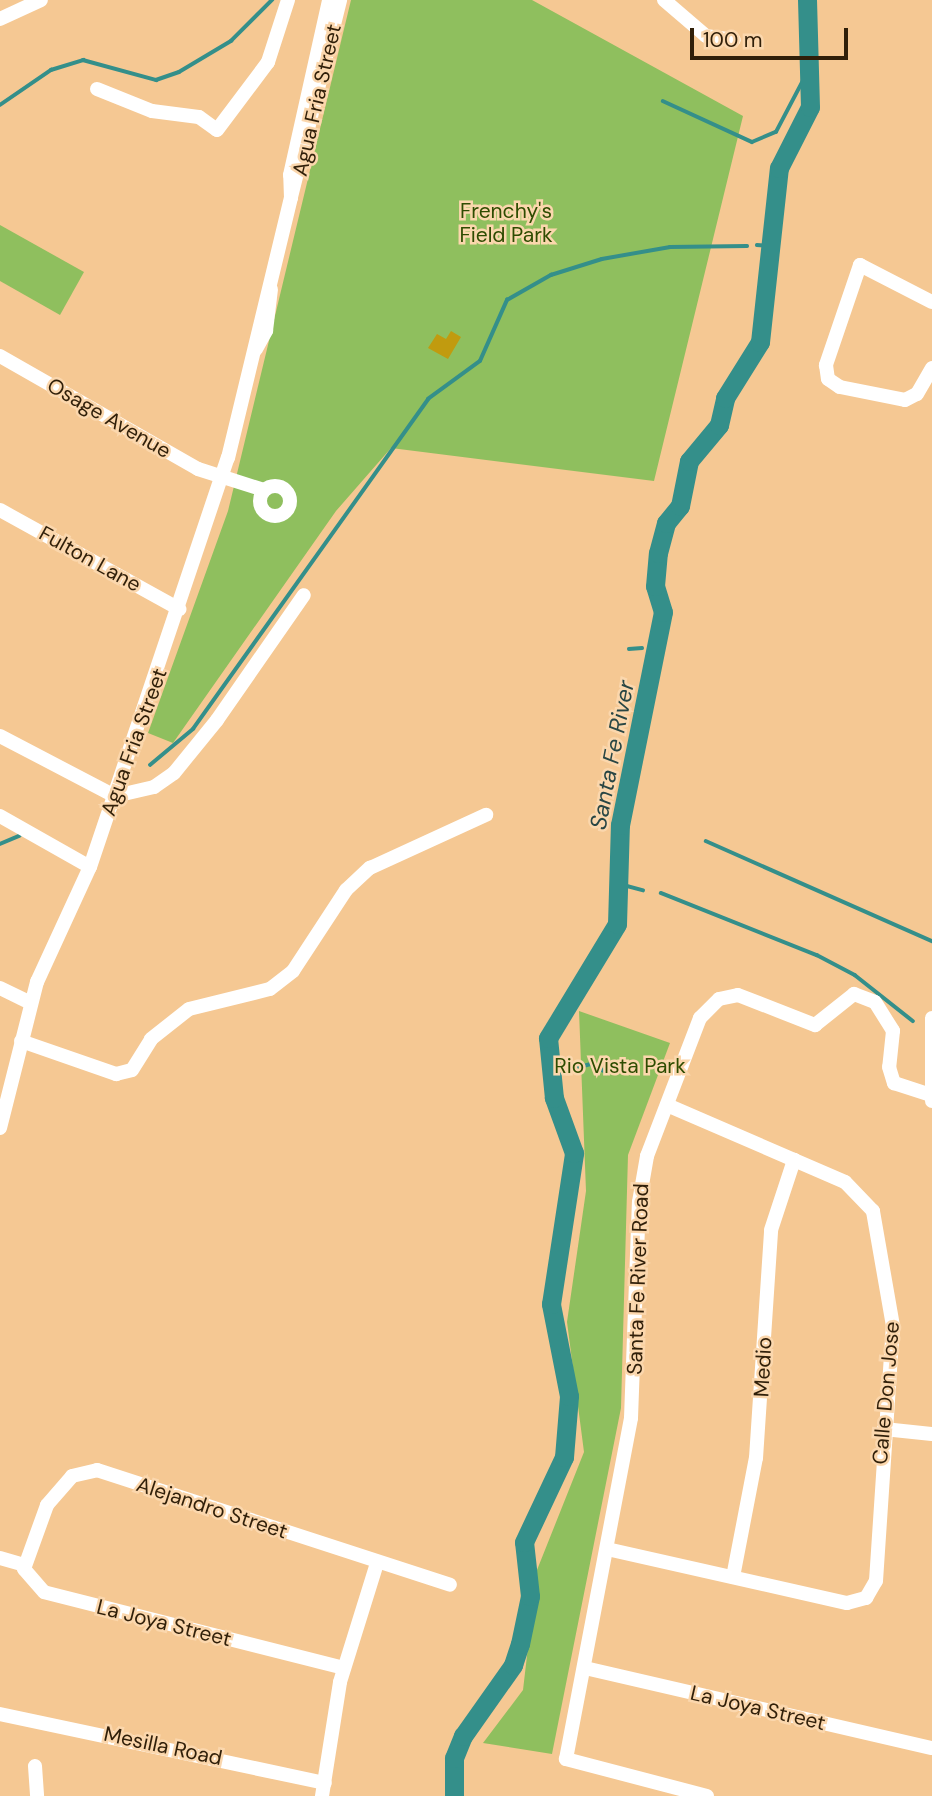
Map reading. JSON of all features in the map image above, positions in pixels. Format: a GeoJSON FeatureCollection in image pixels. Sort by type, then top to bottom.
{"type":"FeatureCollection","features":[{"type":"Feature","properties":{"kind":"street"},"geometry":{"type":"LineString","coordinates":[[0,19],[41,0]]}},
{"type":"Feature","properties":{"kind":"street"},"geometry":{"type":"LineString","coordinates":[[97,89],[152,110],[199,117],[217,130],[268,62],[288,0]]}},
{"type":"Feature","properties":{"kind":"street","name":"Agua Fria Street"},"geometry":{"type":"LineString","coordinates":[[291,198],[290,176],[329,0]]}},
{"type":"Feature","properties":{"kind":"street","name":"Agua Fria Street"},"geometry":{"type":"LineString","coordinates":[[0,1128],[31,1003],[90,867],[115,796],[179,609],[255,351],[271,311],[271,282],[291,198],[301,180],[340,0]]}},
{"type":"Feature","properties":{"kind":"street"},"geometry":{"type":"LineString","coordinates":[[664,0],[706,36],[734,40]]}},
{"type":"Feature","properties":{"kind":"street"},"geometry":{"type":"LineString","coordinates":[[932,302],[860,265],[825,365],[828,379],[905,400],[928,386],[932,368]]}},
{"type":"Feature","properties":{"kind":"street","name":"Osage Avenue"},"geometry":{"type":"LineString","coordinates":[[0,357],[220,477],[264,490]]}},
{"type":"Feature","properties":{"kind":"street","name":"Fulton Lane"},"geometry":{"type":"LineString","coordinates":[[0,509],[179,609]]}},
{"type":"Feature","properties":{"kind":"street"},"geometry":{"type":"LineString","coordinates":[[0,736],[115,796],[154,786],[174,773],[304,595]]}},
{"type":"Feature","properties":{"kind":"street"},"geometry":{"type":"LineString","coordinates":[[21,1041],[116,1074],[132,1070],[151,1039],[189,1009],[270,989],[293,971],[346,890],[370,868],[486,815]]}},
{"type":"Feature","properties":{"kind":"street"},"geometry":{"type":"LineString","coordinates":[[0,816],[90,867]]}},
{"type":"Feature","properties":{"kind":"street"},"geometry":{"type":"LineString","coordinates":[[0,988],[31,1003]]}},
{"type":"Feature","properties":{"kind":"street","name":"Santa Fe River Road"},"geometry":{"type":"LineString","coordinates":[[707,1796],[566,1759],[631,1418],[640,1189],[667,1105],[700,1018],[719,999],[738,995],[815,1025],[854,994],[875,1002],[893,1031],[889,1067],[894,1083],[931,1099]]}},
{"type":"Feature","properties":{"kind":"street"},"geometry":{"type":"LineString","coordinates":[[931,1099],[932,1018]]}},
{"type":"Feature","properties":{"kind":"street","name":"Calle Don Jose"},"geometry":{"type":"LineString","coordinates":[[607,1549],[847,1603],[870,1602],[876,1581],[893,1319],[876,1219],[852,1186],[667,1105]]}},
{"type":"Feature","properties":{"kind":"street","name":"Medio"},"geometry":{"type":"LineString","coordinates":[[733,1577],[756,1458],[771,1230],[794,1160]]}},
{"type":"Feature","properties":{"kind":"street"},"geometry":{"type":"LineString","coordinates":[[884,1429],[932,1434]]}},
{"type":"Feature","properties":{"kind":"street","name":"Alejandro Street"},"geometry":{"type":"LineString","coordinates":[[24,1564],[50,1500],[72,1476],[90,1469],[450,1585]]}},
{"type":"Feature","properties":{"kind":"street"},"geometry":{"type":"LineString","coordinates":[[0,1558],[24,1564]]}},
{"type":"Feature","properties":{"kind":"street"},"geometry":{"type":"LineString","coordinates":[[323,1790],[344,1668],[377,1563]]}},
{"type":"Feature","properties":{"kind":"street","name":"La Joya Street"},"geometry":{"type":"LineString","coordinates":[[24,1564],[30,1582],[54,1596],[344,1668]]}},
{"type":"Feature","properties":{"kind":"street","name":"La Joya Street"},"geometry":{"type":"LineString","coordinates":[[584,1668],[932,1748]]}},
{"type":"Feature","properties":{"kind":"street","name":"Mesilla Road"},"geometry":{"type":"LineString","coordinates":[[0,1714],[323,1790]]}},
{"type":"Feature","properties":{"kind":"street"},"geometry":{"type":"LineString","coordinates":[[35,1766],[37,1796]]}},
{"type":"Feature","properties":{"kind":"green space","name":"Frenchy's Field Park"},"geometry":{"type":"Polygon","coordinates":[[[351,0],[532,0],[743,116],[654,481],[391,448],[336,511],[173,743],[148,733],[228,511],[351,0]]]}},
{"type":"Feature","properties":{"kind":"green space"},"geometry":{"type":"Polygon","coordinates":[[[0,225],[84,272],[60,315],[0,281],[0,225]]]}},
{"type":"Feature","properties":{"kind":"green space","name":"Rio Vista Park"},"geometry":{"type":"Polygon","coordinates":[[[579,1011],[670,1043],[628,1155],[621,1408],[552,1754],[483,1743],[523,1690],[537,1570],[584,1452],[567,1322],[586,1191],[579,1011]]]}},
{"type":"Feature","properties":{"kind":"building"},"geometry":{"type":"Polygon","coordinates":[[[451,331],[461,337],[448,359],[428,348],[437,334],[446,339],[451,331]]]}},
{"type":"Feature","properties":{"kind":"waterway"},"geometry":{"type":"LineString","coordinates":[[0,105],[51,70],[83,60],[156,80],[179,72],[231,41],[272,0]]}},
{"type":"Feature","properties":{"kind":"waterway","name":"Santa Fe River"},"geometry":{"type":"LineString","coordinates":[[454,1796],[454,1758],[463,1736],[513,1665],[520,1644],[530,1596],[524,1542],[564,1457],[569,1396],[551,1304],[574,1153],[554,1098],[548,1038],[617,924],[620,825],[663,612],[655,586],[658,553],[666,523],[680,506],[689,461],[719,425],[725,398],[760,342],[779,168],[810,107],[807,0]]}},
{"type":"Feature","properties":{"kind":"waterway"},"geometry":{"type":"LineString","coordinates":[[663,101],[752,142],[776,132],[807,73]]}},
{"type":"Feature","properties":{"kind":"waterway"},"geometry":{"type":"LineString","coordinates":[[757,245],[773,246]]}},
{"type":"Feature","properties":{"kind":"waterway"},"geometry":{"type":"LineString","coordinates":[[150,765],[193,729],[428,399],[480,361],[507,300],[551,275],[602,259],[670,247],[747,246]]}},
{"type":"Feature","properties":{"kind":"waterway"},"geometry":{"type":"LineString","coordinates":[[629,649],[642,648]]}},
{"type":"Feature","properties":{"kind":"waterway"},"geometry":{"type":"LineString","coordinates":[[0,844],[19,836]]}},
{"type":"Feature","properties":{"kind":"waterway"},"geometry":{"type":"LineString","coordinates":[[706,841],[932,941]]}},
{"type":"Feature","properties":{"kind":"waterway"},"geometry":{"type":"LineString","coordinates":[[616,883],[643,890]]}},
{"type":"Feature","properties":{"kind":"waterway"},"geometry":{"type":"LineString","coordinates":[[661,893],[817,955],[855,975],[913,1021]]}},
{"type":"Feature","properties":{"kind":"waterway"},"geometry":{"type":"LineString","coordinates":[[579,1067],[591,1064],[608,1073]]}}]}
